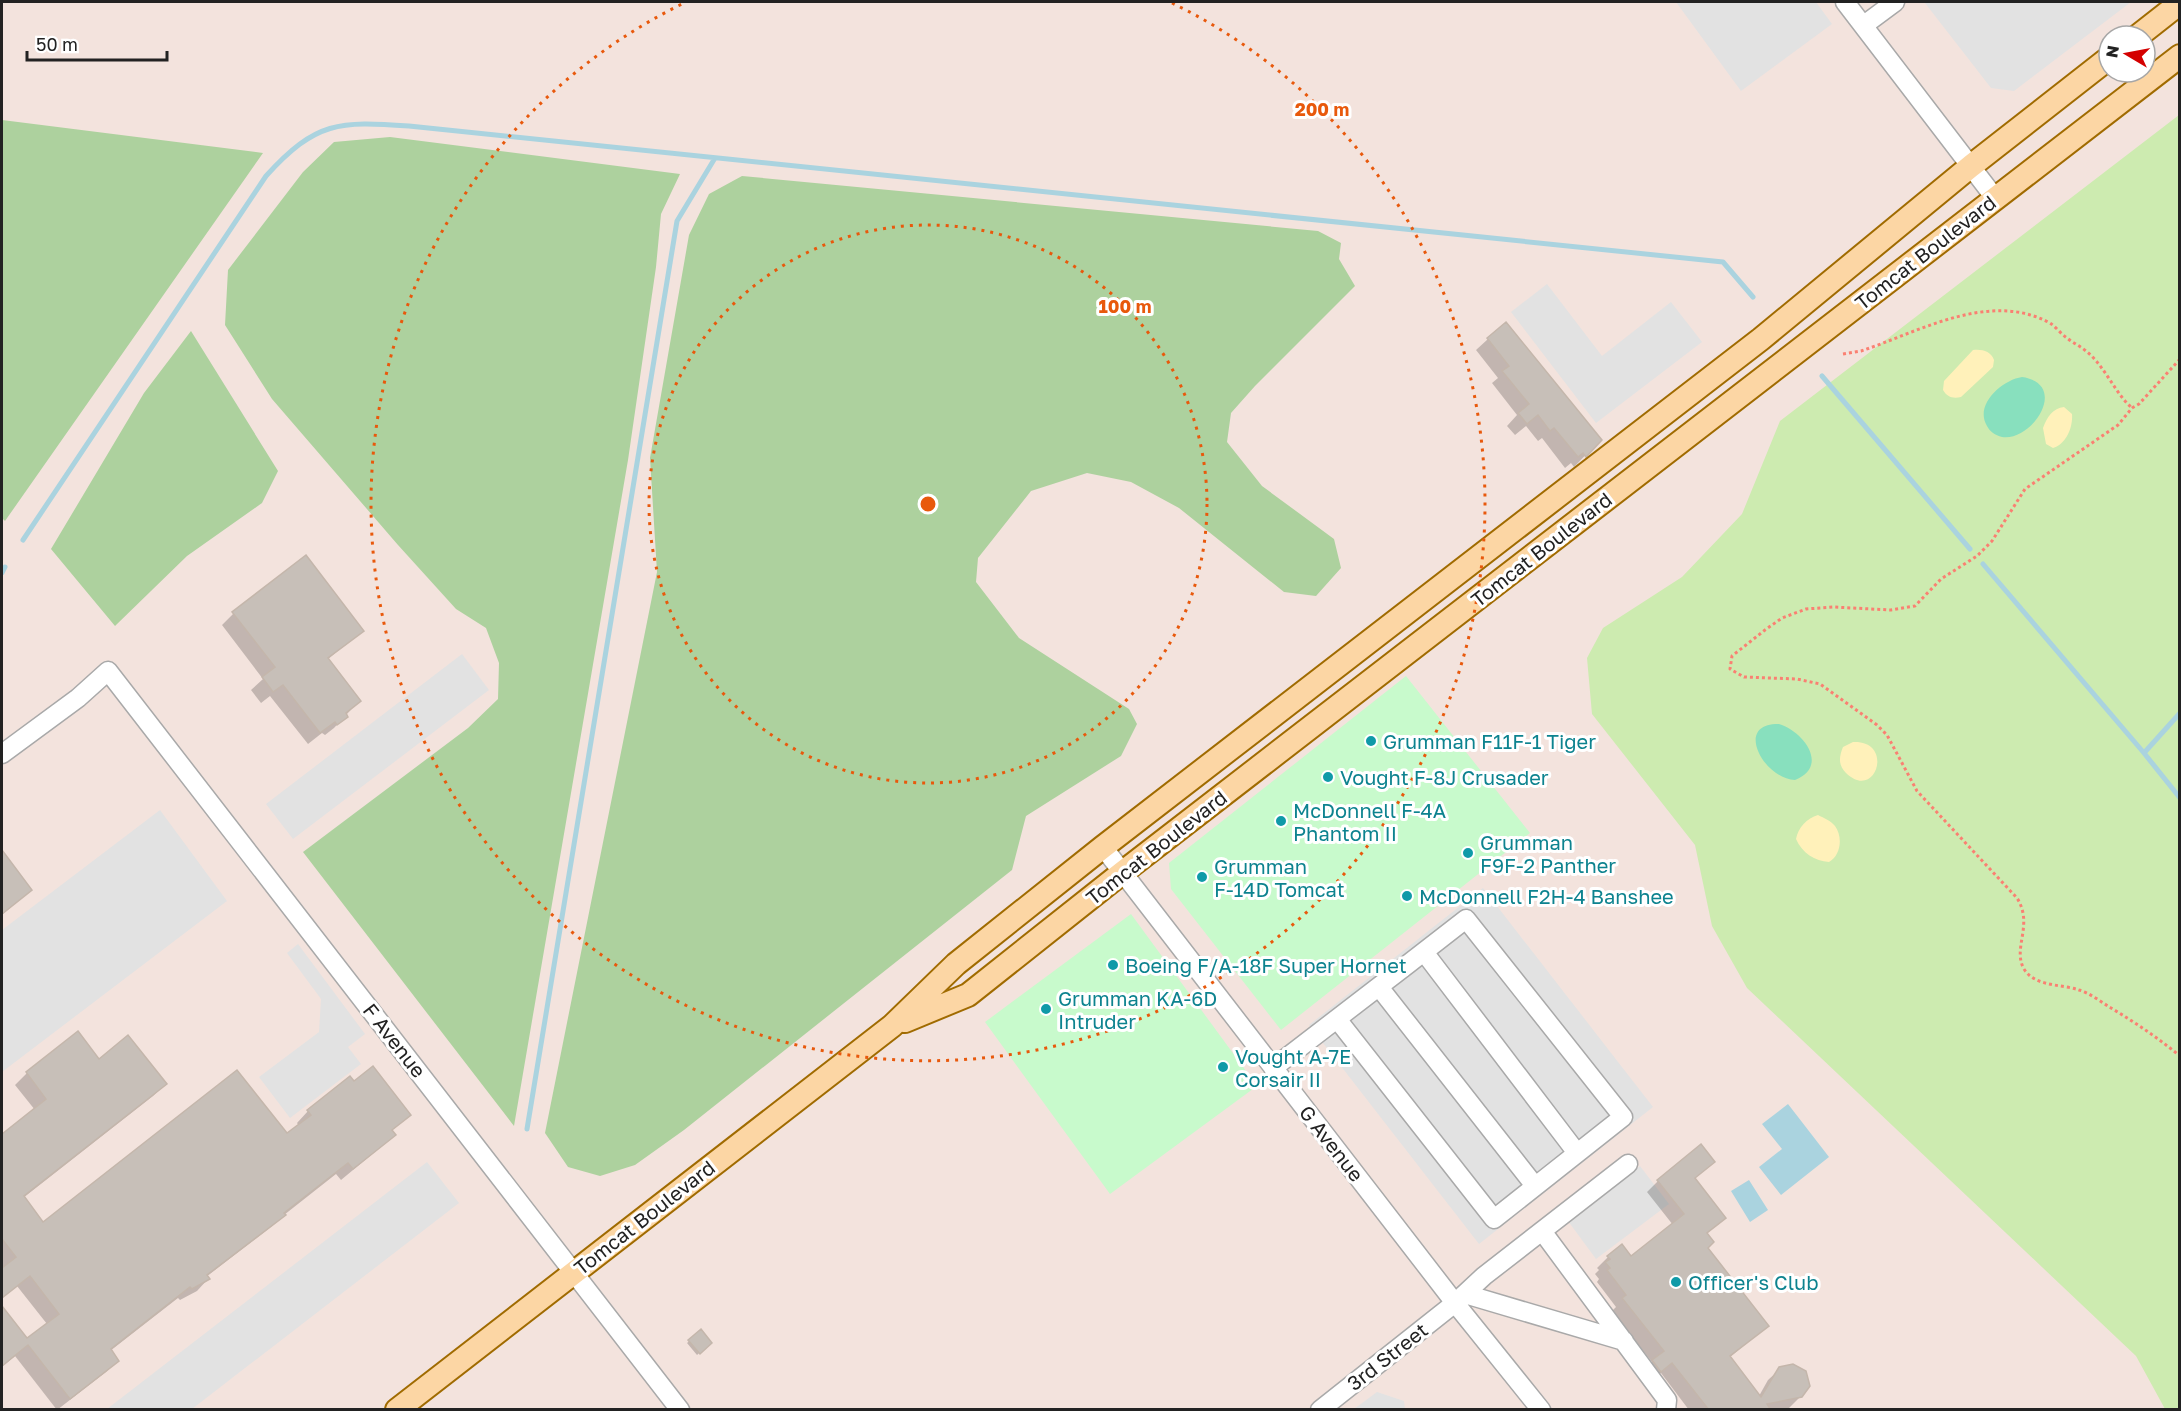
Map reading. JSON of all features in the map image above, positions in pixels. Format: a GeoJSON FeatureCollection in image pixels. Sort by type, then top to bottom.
{"type":"FeatureCollection","features":[{"type":"Feature","properties":{"kind":"main road"},"geometry":{"type":"LineString","coordinates":[[2153,24],[2180,3]]}},
{"type":"Feature","properties":{"kind":"main road","name":"Tomcat Boulevard"},"geometry":{"type":"LineString","coordinates":[[892,1026],[968,995],[1123,872],[2180,56]]}},
{"type":"Feature","properties":{"kind":"main road","name":"Tomcat Boulevard"},"geometry":{"type":"LineString","coordinates":[[397,1410],[892,1026],[956,964],[1103,847],[1748,349],[1971,166],[2097,67]]}},
{"type":"Feature","properties":{"kind":"street"},"geometry":{"type":"LineString","coordinates":[[1845,2],[1995,198]]}},
{"type":"Feature","properties":{"kind":"street"},"geometry":{"type":"LineString","coordinates":[[1864,26],[1895,2]]}},
{"type":"Feature","properties":{"kind":"street","name":"F Avenue"},"geometry":{"type":"LineString","coordinates":[[2,754],[78,698],[108,671],[210,806],[397,1042],[680,1410]]}},
{"type":"Feature","properties":{"kind":"street","name":"G Avenue"},"geometry":{"type":"LineString","coordinates":[[1103,847],[1274,1068],[1460,1298],[1541,1410]]}},
{"type":"Feature","properties":{"kind":"street"},"geometry":{"type":"LineString","coordinates":[[1274,1068],[1337,1019],[1379,987],[1466,919],[1623,1117],[1494,1219],[1337,1019]]}},
{"type":"Feature","properties":{"kind":"street"},"geometry":{"type":"LineString","coordinates":[[1424,952],[1577,1153]]}},
{"type":"Feature","properties":{"kind":"street"},"geometry":{"type":"LineString","coordinates":[[1379,987],[1535,1186]]}},
{"type":"Feature","properties":{"kind":"street","name":"3rd Street"},"geometry":{"type":"LineString","coordinates":[[1320,1410],[1460,1298],[1484,1276],[1628,1164]]}},
{"type":"Feature","properties":{"kind":"street"},"geometry":{"type":"LineString","coordinates":[[1542,1231],[1667,1400],[1666,1410]]}},
{"type":"Feature","properties":{"kind":"street"},"geometry":{"type":"LineString","coordinates":[[1460,1298],[1624,1341]]}},
{"type":"Feature","properties":{"kind":"path"},"geometry":{"type":"LineString","coordinates":[[1843,354],[1870,348],[1967,314],[1998,311],[2019,313],[2051,324],[2066,338],[2088,352],[2132,408]]}},
{"type":"Feature","properties":{"kind":"path"},"geometry":{"type":"LineString","coordinates":[[2180,359],[2118,425],[2025,489],[1992,541],[1977,555],[1941,579],[1916,606],[1902,610],[1833,607],[1806,609],[1782,618],[1732,656],[1730,669],[1744,677],[1797,679],[1820,684],[1877,725],[1887,735],[1917,791],[2017,898],[2022,907],[2025,924],[2020,950],[2024,969],[2033,978],[2081,990],[2153,1034],[2180,1056]]}},
{"type":"Feature","properties":{"kind":"shaded area"},"geometry":{"type":"Polygon","coordinates":[[[2,2],[2179,2],[2179,1409],[2,1409],[2,2]]]}},
{"type":"Feature","properties":{"kind":"shaded area"},"geometry":{"type":"Polygon","coordinates":[[[1676,2],[1816,2],[1832,24],[1741,91],[1676,2]]]}},
{"type":"Feature","properties":{"kind":"shaded area"},"geometry":{"type":"Polygon","coordinates":[[[2131,2],[2102,24],[2097,24],[2097,28],[2014,91],[1991,88],[1925,3],[2131,2]]]}},
{"type":"Feature","properties":{"kind":"shaded area"},"geometry":{"type":"Polygon","coordinates":[[[1547,284],[1602,356],[1671,302],[1702,342],[1596,423],[1511,312],[1547,284]]]}},
{"type":"Feature","properties":{"kind":"shaded area"},"geometry":{"type":"Polygon","coordinates":[[[462,654],[489,690],[293,839],[266,804],[462,654]]]}},
{"type":"Feature","properties":{"kind":"shaded area"},"geometry":{"type":"Polygon","coordinates":[[[160,810],[227,901],[2,1072],[2,930],[160,810]]]}},
{"type":"Feature","properties":{"kind":"shaded area"},"geometry":{"type":"Polygon","coordinates":[[[1483,888],[1653,1107],[1479,1244],[1309,1025],[1483,888]]]}},
{"type":"Feature","properties":{"kind":"shaded area"},"geometry":{"type":"Polygon","coordinates":[[[298,944],[365,1034],[348,1047],[361,1064],[290,1118],[259,1077],[319,1032],[321,999],[287,953],[298,944]]]}},
{"type":"Feature","properties":{"kind":"shaded area"},"geometry":{"type":"Polygon","coordinates":[[[427,1162],[459,1203],[192,1409],[107,1409],[427,1162]]]}},
{"type":"Feature","properties":{"kind":"shaded area"},"geometry":{"type":"Polygon","coordinates":[[[1640,1166],[1669,1204],[1596,1259],[1568,1221],[1640,1166]]]}},
{"type":"Feature","properties":{"kind":"shaded area"},"geometry":{"type":"Polygon","coordinates":[[[1377,1392],[1404,1401],[1405,1409],[1354,1409],[1377,1392]]]}},
{"type":"Feature","properties":{"kind":"green space"},"geometry":{"type":"Polygon","coordinates":[[[2179,115],[2179,1409],[2165,1409],[2136,1356],[1747,988],[1712,926],[1695,845],[1592,714],[1587,658],[1603,628],[1682,577],[1742,514],[1780,421],[2179,115]]]}},
{"type":"Feature","properties":{"kind":"green space"},"geometry":{"type":"Polygon","coordinates":[[[2,120],[263,153],[5,521],[2,518],[2,120]]]}},
{"type":"Feature","properties":{"kind":"green space"},"geometry":{"type":"Polygon","coordinates":[[[390,137],[680,174],[661,214],[656,267],[628,460],[514,1126],[303,852],[468,728],[498,699],[499,663],[486,628],[456,609],[272,399],[225,325],[228,270],[303,172],[334,142],[390,137]]]}},
{"type":"Feature","properties":{"kind":"green space"},"geometry":{"type":"Polygon","coordinates":[[[742,176],[1318,231],[1341,243],[1339,259],[1355,286],[1231,413],[1227,442],[1262,486],[1334,539],[1341,568],[1316,596],[1284,592],[1179,508],[1131,482],[1087,473],[1031,491],[978,558],[976,582],[1019,638],[1129,709],[1137,724],[1121,756],[1026,816],[1012,870],[684,1130],[635,1165],[600,1176],[568,1167],[545,1133],[657,572],[650,458],[689,235],[709,194],[742,176]]]}},
{"type":"Feature","properties":{"kind":"green space"},"geometry":{"type":"Polygon","coordinates":[[[191,331],[278,471],[262,503],[187,556],[115,626],[51,549],[144,393],[191,331]]]}},
{"type":"Feature","properties":{"kind":"green space"},"geometry":{"type":"Polygon","coordinates":[[[2022,377],[2036,382],[2043,390],[2045,400],[2041,412],[2025,431],[2013,436],[2002,437],[1993,433],[1987,426],[1984,410],[1987,402],[1999,388],[2022,377]]]}},
{"type":"Feature","properties":{"kind":"green space"},"geometry":{"type":"Polygon","coordinates":[[[1406,676],[1530,833],[1281,1030],[1171,889],[1169,863],[1406,676]]]}},
{"type":"Feature","properties":{"kind":"green space"},"geometry":{"type":"Polygon","coordinates":[[[1779,724],[1797,734],[1804,741],[1812,758],[1811,766],[1805,774],[1795,780],[1773,771],[1758,751],[1756,741],[1758,732],[1765,726],[1779,724]]]}},
{"type":"Feature","properties":{"kind":"green space"},"geometry":{"type":"Polygon","coordinates":[[[1131,914],[1257,1086],[1110,1194],[985,1022],[1131,914]]]}},
{"type":"Feature","properties":{"kind":"sand"},"geometry":{"type":"Polygon","coordinates":[[[1973,350],[1983,350],[1991,354],[1994,360],[1993,367],[1961,397],[1948,396],[1943,390],[1944,381],[1973,350]]]}},
{"type":"Feature","properties":{"kind":"sand"},"geometry":{"type":"Polygon","coordinates":[[[2064,407],[2072,414],[2071,425],[2062,443],[2053,448],[2046,444],[2043,428],[2051,414],[2064,407]]]}},
{"type":"Feature","properties":{"kind":"sand"},"geometry":{"type":"Polygon","coordinates":[[[1853,742],[1866,744],[1874,750],[1877,759],[1876,768],[1866,780],[1857,780],[1846,773],[1840,764],[1843,747],[1853,742]]]}},
{"type":"Feature","properties":{"kind":"sand"},"geometry":{"type":"Polygon","coordinates":[[[1818,815],[1838,830],[1840,846],[1836,855],[1829,862],[1810,855],[1796,839],[1804,824],[1810,818],[1818,815]]]}},
{"type":"Feature","properties":{"kind":"water"},"geometry":{"type":"Polygon","coordinates":[[[1788,1104],[1829,1157],[1781,1195],[1759,1167],[1782,1149],[1762,1124],[1788,1104]]]}},
{"type":"Feature","properties":{"kind":"water"},"geometry":{"type":"Polygon","coordinates":[[[1749,1180],[1768,1210],[1750,1222],[1731,1191],[1749,1180]]]}},
{"type":"Feature","properties":{"kind":"building"},"geometry":{"type":"Polygon","coordinates":[[[1506,322],[1602,440],[1586,457],[1583,453],[1578,457],[1554,428],[1550,431],[1538,415],[1527,424],[1518,413],[1529,404],[1502,371],[1509,366],[1487,338],[1506,322]]]}},
{"type":"Feature","properties":{"kind":"building"},"geometry":{"type":"Polygon","coordinates":[[[306,555],[364,631],[328,658],[361,701],[346,713],[348,717],[337,725],[335,722],[320,733],[283,685],[273,692],[262,677],[275,667],[232,612],[306,555]]]}},
{"type":"Feature","properties":{"kind":"building"},"geometry":{"type":"Polygon","coordinates":[[[2,850],[32,890],[2,914],[2,850]]]}},
{"type":"Feature","properties":{"kind":"building"},"geometry":{"type":"Polygon","coordinates":[[[78,1031],[99,1059],[128,1035],[167,1084],[24,1196],[43,1222],[237,1070],[287,1133],[311,1115],[307,1110],[350,1076],[354,1081],[373,1066],[411,1115],[392,1130],[396,1135],[353,1169],[348,1163],[284,1213],[286,1215],[207,1275],[210,1279],[192,1289],[190,1287],[111,1349],[119,1361],[70,1399],[28,1345],[2,1366],[2,1306],[27,1338],[59,1314],[30,1276],[2,1298],[2,1268],[16,1257],[2,1239],[2,1134],[46,1099],[26,1072],[78,1031]]]}},
{"type":"Feature","properties":{"kind":"building","name":"Officer's Club"},"geometry":{"type":"Polygon","coordinates":[[[1701,1144],[1715,1162],[1695,1178],[1726,1218],[1707,1233],[1714,1242],[1708,1248],[1769,1326],[1730,1356],[1761,1397],[1779,1367],[1793,1364],[1806,1371],[1810,1386],[1802,1397],[1767,1404],[1771,1410],[1709,1410],[1672,1363],[1661,1372],[1652,1360],[1664,1351],[1622,1298],[1626,1295],[1607,1270],[1610,1268],[1605,1262],[1610,1259],[1607,1256],[1622,1244],[1631,1256],[1684,1214],[1657,1180],[1701,1144]]]}},
{"type":"Feature","properties":{"kind":"building"},"geometry":{"type":"Polygon","coordinates":[[[701,1329],[712,1343],[700,1354],[688,1340],[701,1329]]]}},
{"type":"Feature","properties":{"kind":"waterway"},"geometry":{"type":"LineString","coordinates":[[23,540],[266,176],[300,144],[330,128],[346,125],[409,126],[1723,262],[1753,297]]}},
{"type":"Feature","properties":{"kind":"waterway"},"geometry":{"type":"LineString","coordinates":[[527,1129],[677,221],[715,158]]}},
{"type":"Feature","properties":{"kind":"waterway"},"geometry":{"type":"LineString","coordinates":[[1822,376],[1970,549]]}},
{"type":"Feature","properties":{"kind":"waterway"},"geometry":{"type":"LineString","coordinates":[[1983,564],[2180,798]]}},
{"type":"Feature","properties":{"kind":"waterway"},"geometry":{"type":"LineString","coordinates":[[2,573],[5,567]]}},
{"type":"Feature","properties":{"kind":"waterway"},"geometry":{"type":"LineString","coordinates":[[2144,753],[2180,713]]}},
{"type":"Feature","properties":{"kind":"place","name":"Grumman F11F-1 Tiger"},"geometry":{"type":"Point","coordinates":[1371,741]}},
{"type":"Feature","properties":{"kind":"place","name":"Vought F-8J Crusader"},"geometry":{"type":"Point","coordinates":[1328,777]}},
{"type":"Feature","properties":{"kind":"place","name":"McDonnell F-4A Phantom II"},"geometry":{"type":"Point","coordinates":[1281,821]}},
{"type":"Feature","properties":{"kind":"place","name":"Grumman F9F-2 Panther"},"geometry":{"type":"Point","coordinates":[1468,853]}},
{"type":"Feature","properties":{"kind":"place","name":"Grumman F-14D Tomcat"},"geometry":{"type":"Point","coordinates":[1202,877]}},
{"type":"Feature","properties":{"kind":"place","name":"McDonnell F2H-4 Banshee"},"geometry":{"type":"Point","coordinates":[1407,896]}},
{"type":"Feature","properties":{"kind":"place","name":"Boeing F/A-18F Super Hornet"},"geometry":{"type":"Point","coordinates":[1113,965]}},
{"type":"Feature","properties":{"kind":"place","name":"Grumman KA-6D Intruder"},"geometry":{"type":"Point","coordinates":[1046,1009]}},
{"type":"Feature","properties":{"kind":"place","name":"Vought A-7E Corsair II"},"geometry":{"type":"Point","coordinates":[1223,1067]}},
{"type":"Feature","properties":{"kind":"place","name":"Officer's Club"},"geometry":{"type":"Point","coordinates":[1676,1282]}}]}
